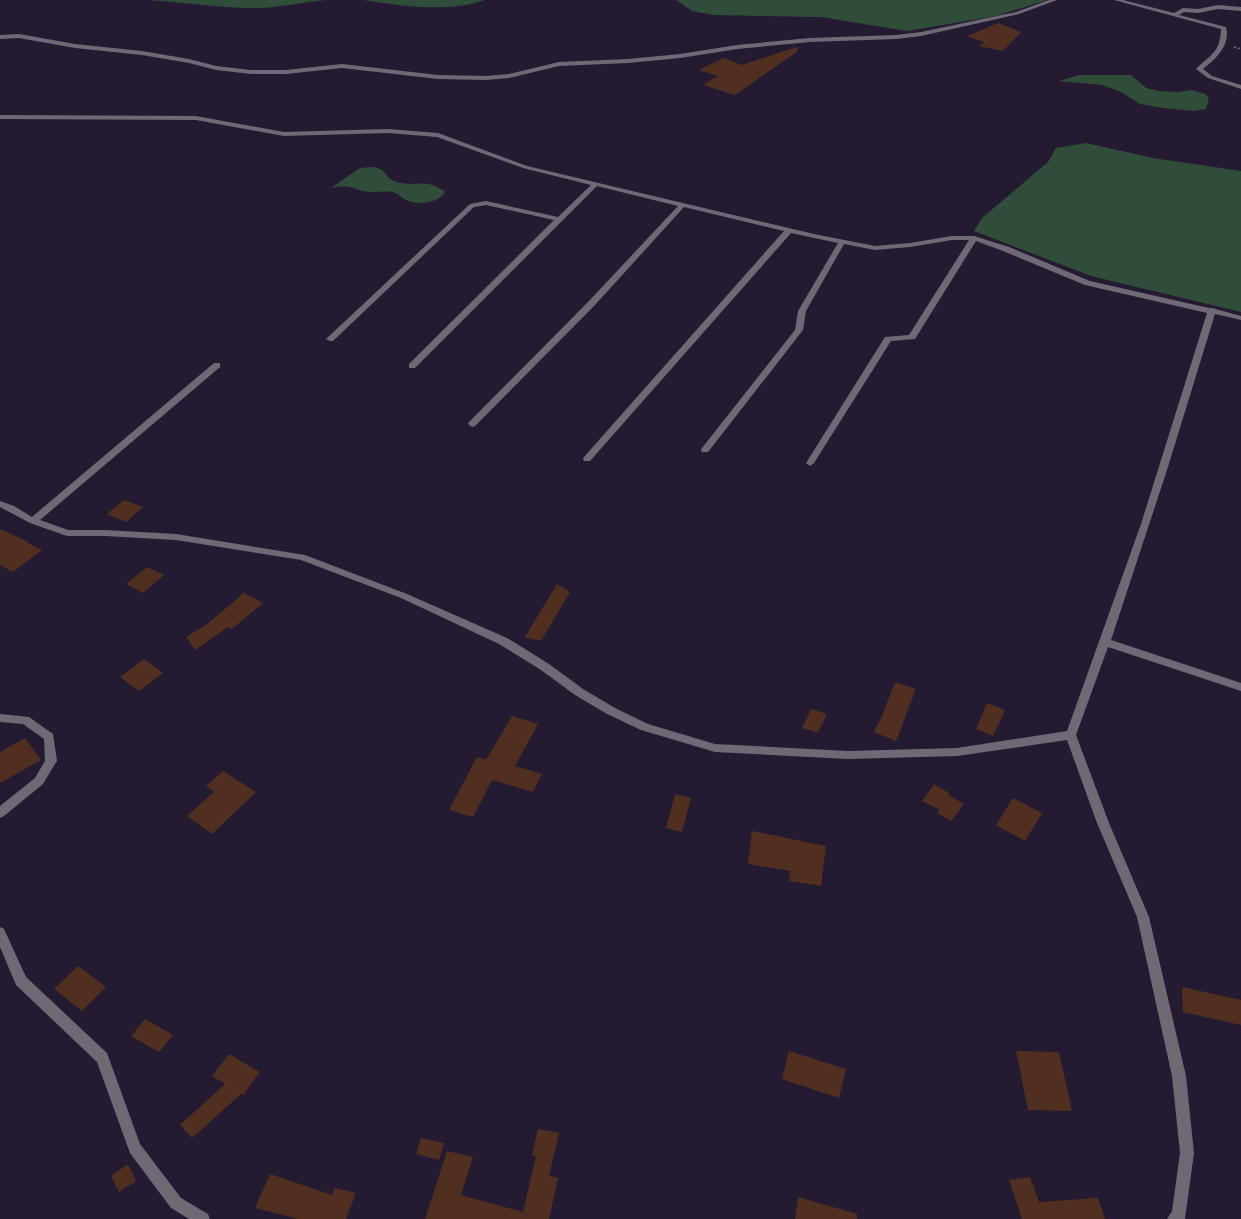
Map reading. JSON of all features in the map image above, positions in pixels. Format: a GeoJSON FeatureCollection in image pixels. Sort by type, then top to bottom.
{"type":"FeatureCollection","features":[{"type":"Feature","properties":{"kind":"street"},"geometry":{"type":"LineString","coordinates":[[0,37],[19,36],[75,46],[142,53],[189,61],[216,68],[251,72],[286,72],[342,66],[373,68],[438,77],[486,78],[509,76],[559,64],[628,61],[680,56],[737,47],[810,40],[896,37],[921,34],[1017,14],[1054,0]]}},
{"type":"Feature","properties":{"kind":"street"},"geometry":{"type":"LineString","coordinates":[[1117,0],[1224,28],[1224,44],[1213,58],[1199,69],[1210,77],[1241,87]]}},
{"type":"Feature","properties":{"kind":"street"},"geometry":{"type":"LineString","coordinates":[[1174,15],[1183,10],[1198,11],[1218,7],[1241,9]]}},
{"type":"Feature","properties":{"kind":"street"},"geometry":{"type":"LineString","coordinates":[[0,117],[196,118],[284,134],[388,131],[438,135],[525,167],[595,185],[842,242],[875,248],[910,245],[952,238],[974,238],[1006,249],[1088,282],[1241,318]]}},
{"type":"Feature","properties":{"kind":"street"},"geometry":{"type":"LineString","coordinates":[[412,366],[595,185]]}},
{"type":"Feature","properties":{"kind":"street"},"geometry":{"type":"LineString","coordinates":[[330,339],[472,205],[486,203],[559,219]]}},
{"type":"Feature","properties":{"kind":"street"},"geometry":{"type":"LineString","coordinates":[[472,424],[592,303],[682,205]]}},
{"type":"Feature","properties":{"kind":"street"},"geometry":{"type":"LineString","coordinates":[[587,459],[789,230]]}},
{"type":"Feature","properties":{"kind":"street"},"geometry":{"type":"LineString","coordinates":[[810,463],[888,339],[912,337],[974,238]]}},
{"type":"Feature","properties":{"kind":"street"},"geometry":{"type":"LineString","coordinates":[[705,450],[799,330],[802,311],[842,242]]}},
{"type":"Feature","properties":{"kind":"street"},"geometry":{"type":"LineString","coordinates":[[1174,1219],[1179,1215],[1186,1153],[1179,1076],[1143,917],[1103,823],[1071,735],[1106,642],[1169,451],[1212,310]]}},
{"type":"Feature","properties":{"kind":"street"},"geometry":{"type":"LineString","coordinates":[[33,521],[217,365]]}},
{"type":"Feature","properties":{"kind":"street"},"geometry":{"type":"LineString","coordinates":[[0,504],[11,508],[33,521],[67,533],[176,536],[302,557],[404,596],[503,641],[545,667],[579,692],[611,711],[645,727],[715,748],[848,755],[957,752],[1071,735]]}},
{"type":"Feature","properties":{"kind":"street"},"geometry":{"type":"LineString","coordinates":[[1106,642],[1241,687]]}},
{"type":"Feature","properties":{"kind":"street"},"geometry":{"type":"LineString","coordinates":[[0,718],[25,720],[49,737],[51,761],[39,781],[0,814]]}},
{"type":"Feature","properties":{"kind":"street"},"geometry":{"type":"LineString","coordinates":[[0,933],[21,981],[102,1058],[135,1148],[176,1203],[203,1219]]}},
{"type":"Feature","properties":{"kind":"green space"},"geometry":{"type":"Polygon","coordinates":[[[147,0],[326,0],[261,8],[247,8],[147,0]]]}},
{"type":"Feature","properties":{"kind":"green space"},"geometry":{"type":"Polygon","coordinates":[[[363,0],[485,0],[455,6],[424,7],[363,0]]]}},
{"type":"Feature","properties":{"kind":"green space"},"geometry":{"type":"Polygon","coordinates":[[[676,0],[1047,0],[996,16],[907,31],[821,17],[714,15],[692,11],[676,0]]]}},
{"type":"Feature","properties":{"kind":"green space"},"geometry":{"type":"Polygon","coordinates":[[[1079,75],[1131,75],[1146,88],[1159,91],[1178,92],[1191,90],[1205,94],[1209,98],[1206,109],[1194,111],[1163,108],[1140,104],[1121,92],[1102,85],[1059,81],[1079,75]]]}},
{"type":"Feature","properties":{"kind":"green space"},"geometry":{"type":"Polygon","coordinates":[[[1086,143],[1153,158],[1241,171],[1241,312],[1091,276],[974,231],[982,218],[1048,162],[1056,148],[1086,143]]]}},
{"type":"Feature","properties":{"kind":"green space"},"geometry":{"type":"Polygon","coordinates":[[[371,167],[382,170],[390,179],[394,181],[407,184],[431,185],[438,187],[445,192],[434,201],[418,203],[408,201],[392,192],[370,192],[344,186],[331,188],[360,168],[371,167]]]}},
{"type":"Feature","properties":{"kind":"building"},"geometry":{"type":"Polygon","coordinates":[[[998,23],[1021,32],[1003,51],[979,46],[984,42],[967,36],[998,23]]]}},
{"type":"Feature","properties":{"kind":"building"},"geometry":{"type":"Polygon","coordinates":[[[797,47],[798,51],[735,95],[703,85],[718,76],[699,70],[723,58],[742,65],[797,47]]]}},
{"type":"Feature","properties":{"kind":"building"},"geometry":{"type":"Polygon","coordinates":[[[124,500],[143,507],[126,522],[107,514],[124,500]]]}},
{"type":"Feature","properties":{"kind":"building"},"geometry":{"type":"Polygon","coordinates":[[[0,529],[29,542],[28,543],[42,550],[13,572],[0,565],[0,529]]]}},
{"type":"Feature","properties":{"kind":"building"},"geometry":{"type":"Polygon","coordinates":[[[147,567],[164,575],[143,593],[126,584],[147,567]]]}},
{"type":"Feature","properties":{"kind":"building"},"geometry":{"type":"Polygon","coordinates":[[[557,584],[570,592],[541,641],[525,637],[557,584]]]}},
{"type":"Feature","properties":{"kind":"building"},"geometry":{"type":"Polygon","coordinates":[[[244,593],[263,603],[232,629],[228,627],[195,650],[186,637],[206,625],[244,593]]]}},
{"type":"Feature","properties":{"kind":"building"},"geometry":{"type":"Polygon","coordinates":[[[144,659],[163,673],[139,691],[120,677],[144,659]]]}},
{"type":"Feature","properties":{"kind":"building"},"geometry":{"type":"Polygon","coordinates":[[[895,682],[916,689],[896,741],[874,732],[895,682]]]}},
{"type":"Feature","properties":{"kind":"building"},"geometry":{"type":"Polygon","coordinates":[[[987,703],[1005,710],[993,736],[976,729],[987,703]]]}},
{"type":"Feature","properties":{"kind":"building"},"geometry":{"type":"Polygon","coordinates":[[[811,709],[827,714],[818,733],[802,728],[811,709]]]}},
{"type":"Feature","properties":{"kind":"building"},"geometry":{"type":"Polygon","coordinates":[[[512,716],[538,724],[515,766],[542,774],[533,792],[492,780],[473,817],[449,810],[477,757],[486,760],[512,716]]]}},
{"type":"Feature","properties":{"kind":"building"},"geometry":{"type":"Polygon","coordinates":[[[25,738],[41,760],[0,783],[0,752],[25,738]]]}},
{"type":"Feature","properties":{"kind":"building"},"geometry":{"type":"Polygon","coordinates":[[[223,771],[256,792],[212,834],[187,816],[214,792],[206,786],[223,771]]]}},
{"type":"Feature","properties":{"kind":"building"},"geometry":{"type":"Polygon","coordinates":[[[934,784],[949,793],[948,795],[964,804],[951,821],[937,813],[940,810],[922,801],[934,784]]]}},
{"type":"Feature","properties":{"kind":"building"},"geometry":{"type":"Polygon","coordinates":[[[675,794],[691,798],[682,832],[666,828],[675,794]]]}},
{"type":"Feature","properties":{"kind":"building"},"geometry":{"type":"Polygon","coordinates":[[[1013,798],[1042,813],[1025,841],[996,825],[1013,798]]]}},
{"type":"Feature","properties":{"kind":"building"},"geometry":{"type":"Polygon","coordinates":[[[752,831],[826,846],[821,886],[789,881],[790,871],[748,864],[752,831]]]}},
{"type":"Feature","properties":{"kind":"building"},"geometry":{"type":"Polygon","coordinates":[[[78,966],[106,987],[82,1011],[54,989],[78,966]]]}},
{"type":"Feature","properties":{"kind":"building"},"geometry":{"type":"Polygon","coordinates":[[[1182,987],[1241,1000],[1241,1025],[1183,1012],[1182,987]]]}},
{"type":"Feature","properties":{"kind":"building"},"geometry":{"type":"Polygon","coordinates":[[[145,1019],[173,1035],[159,1052],[131,1036],[145,1019]]]}},
{"type":"Feature","properties":{"kind":"building"},"geometry":{"type":"Polygon","coordinates":[[[789,1051],[846,1069],[839,1098],[782,1079],[789,1051]]]}},
{"type":"Feature","properties":{"kind":"building"},"geometry":{"type":"Polygon","coordinates":[[[1016,1051],[1059,1052],[1072,1111],[1028,1110],[1016,1051]]]}},
{"type":"Feature","properties":{"kind":"building"},"geometry":{"type":"Polygon","coordinates":[[[229,1054],[260,1072],[243,1095],[241,1094],[192,1138],[180,1125],[225,1084],[212,1076],[229,1054]]]}},
{"type":"Feature","properties":{"kind":"building"},"geometry":{"type":"Polygon","coordinates":[[[538,1129],[559,1133],[549,1176],[558,1178],[549,1219],[425,1219],[447,1151],[473,1157],[461,1195],[523,1212],[536,1156],[532,1155],[538,1129]]]}},
{"type":"Feature","properties":{"kind":"building"},"geometry":{"type":"Polygon","coordinates":[[[421,1138],[444,1143],[439,1160],[416,1154],[421,1138]]]}},
{"type":"Feature","properties":{"kind":"building"},"geometry":{"type":"Polygon","coordinates":[[[128,1164],[136,1181],[119,1192],[111,1176],[128,1164]]]}},
{"type":"Feature","properties":{"kind":"building"},"geometry":{"type":"Polygon","coordinates":[[[270,1174],[332,1195],[335,1188],[356,1193],[346,1219],[299,1219],[255,1208],[270,1174]]]}},
{"type":"Feature","properties":{"kind":"building"},"geometry":{"type":"Polygon","coordinates":[[[1030,1177],[1039,1202],[1098,1198],[1105,1219],[1022,1219],[1009,1180],[1030,1177]]]}},
{"type":"Feature","properties":{"kind":"building"},"geometry":{"type":"Polygon","coordinates":[[[798,1197],[857,1214],[857,1219],[795,1219],[798,1197]]]}}]}
